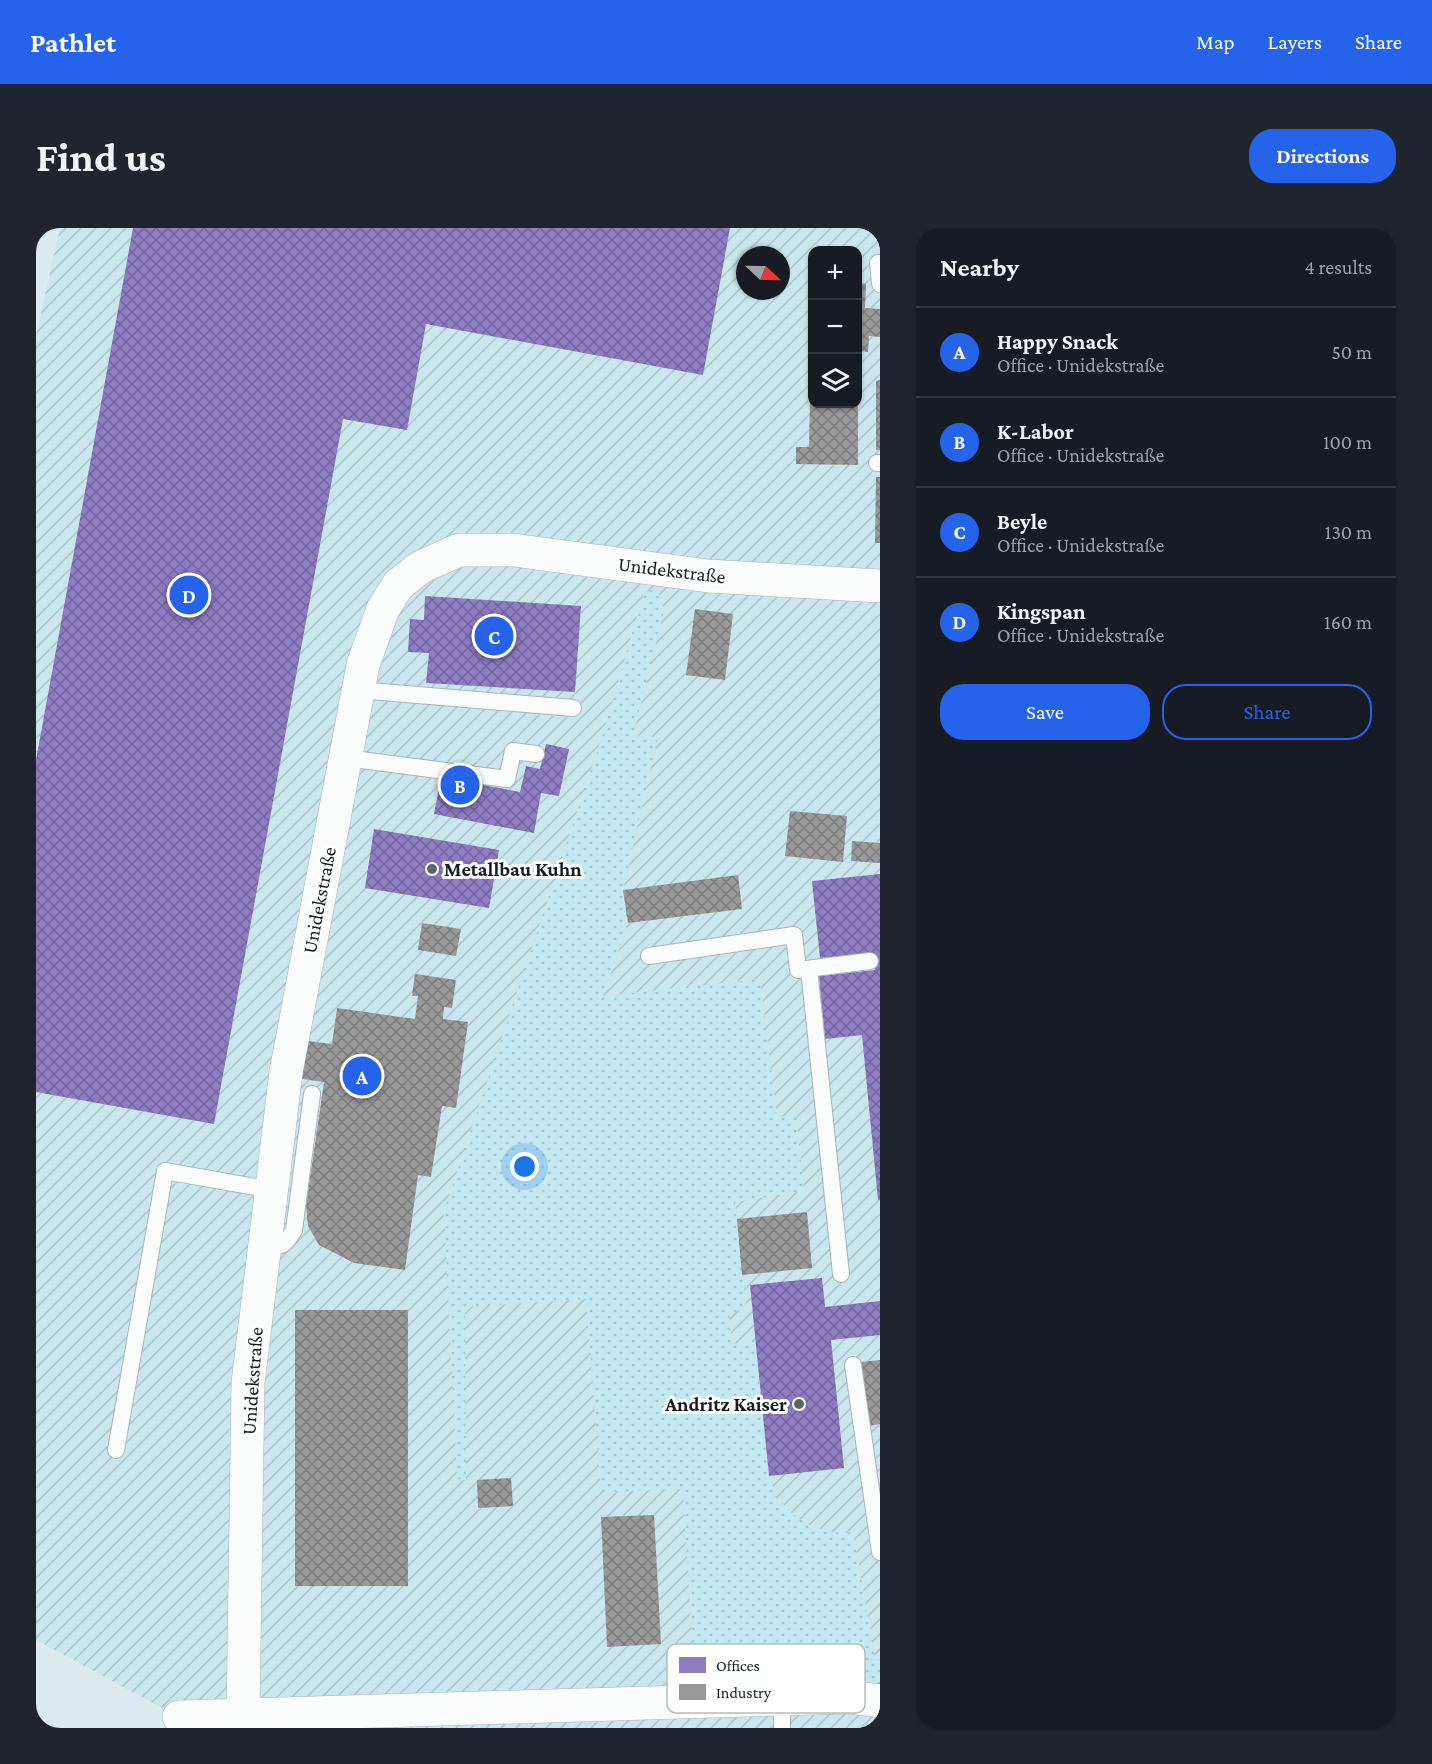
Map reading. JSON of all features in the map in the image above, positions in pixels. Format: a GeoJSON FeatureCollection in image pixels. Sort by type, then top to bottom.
{"type":"FeatureCollection","features":[{"type":"Feature","properties":{"kind":"street","name":"Unidekstraße"},"geometry":{"type":"LineString","coordinates":[[243,1715],[248,1383],[286,1072],[363,665],[383,609],[398,585],[422,567],[459,550],[513,549],[708,576],[880,586]]}},
{"type":"Feature","properties":{"kind":"street"},"geometry":{"type":"LineString","coordinates":[[865,1699],[880,1701]]}},
{"type":"Feature","properties":{"kind":"street"},"geometry":{"type":"LineString","coordinates":[[179,1717],[243,1715],[489,1718],[782,1714]]}},
{"type":"Feature","properties":{"kind":"lane"},"geometry":{"type":"LineString","coordinates":[[878,263],[880,284]]}},
{"type":"Feature","properties":{"kind":"lane"},"geometry":{"type":"LineString","coordinates":[[358,690],[573,708]]}},
{"type":"Feature","properties":{"kind":"lane"},"geometry":{"type":"LineString","coordinates":[[346,758],[507,779],[513,751],[536,754]]}},
{"type":"Feature","properties":{"kind":"lane"},"geometry":{"type":"LineString","coordinates":[[650,956],[794,935],[798,970],[870,961]]}},
{"type":"Feature","properties":{"kind":"lane"},"geometry":{"type":"LineString","coordinates":[[809,969],[841,1274]]}},
{"type":"Feature","properties":{"kind":"lane"},"geometry":{"type":"LineString","coordinates":[[265,1246],[278,1247],[287,1243],[294,1230],[312,1094]]}},
{"type":"Feature","properties":{"kind":"lane"},"geometry":{"type":"LineString","coordinates":[[116,1450],[165,1170],[272,1190]]}},
{"type":"Feature","properties":{"kind":"lane"},"geometry":{"type":"LineString","coordinates":[[853,1365],[880,1552]]}},
{"type":"Feature","properties":{"kind":"shaded area"},"geometry":{"type":"Polygon","coordinates":[[[60,228],[880,228],[880,1728],[243,1728],[179,1717],[36,1640],[36,336],[60,228]]]}},
{"type":"Feature","properties":{"kind":"shaded area"},"geometry":{"type":"Polygon","coordinates":[[[652,590],[660,595],[664,611],[633,736],[658,737],[623,890],[628,923],[603,996],[760,979],[777,1117],[796,1115],[804,1191],[735,1202],[746,1308],[729,1314],[732,1344],[755,1340],[767,1465],[773,1488],[780,1500],[789,1511],[812,1526],[839,1533],[853,1532],[875,1658],[880,1660],[880,1684],[865,1684],[865,1644],[692,1644],[683,1489],[601,1492],[586,1299],[465,1307],[466,1480],[457,1479],[444,1211],[603,734],[644,592],[652,590]]]}},
{"type":"Feature","properties":{"kind":"building: Offices"},"geometry":{"type":"Polygon","coordinates":[[[133,228],[730,228],[703,375],[426,324],[407,430],[343,419],[214,1124],[36,1092],[36,760],[133,228]]]}},
{"type":"Feature","properties":{"kind":"building: Offices"},"geometry":{"type":"Polygon","coordinates":[[[425,596],[581,606],[575,692],[426,683],[429,653],[408,652],[410,619],[424,620],[425,596]]]}},
{"type":"Feature","properties":{"kind":"building: Offices"},"geometry":{"type":"Polygon","coordinates":[[[546,744],[569,749],[559,796],[541,793],[534,833],[434,814],[441,777],[520,792],[526,766],[540,769],[546,744]]]}},
{"type":"Feature","properties":{"kind":"building: Offices","name":"Metallbau Kuhn"},"geometry":{"type":"Polygon","coordinates":[[[374,829],[499,850],[489,908],[365,888],[374,829]]]}},
{"type":"Feature","properties":{"kind":"building: Offices"},"geometry":{"type":"Polygon","coordinates":[[[880,874],[880,1200],[878,1200],[862,1035],[825,1039],[819,976],[875,970],[873,953],[820,958],[812,881],[880,874]]]}},
{"type":"Feature","properties":{"kind":"building: Offices","name":"Andritz Kaiser"},"geometry":{"type":"Polygon","coordinates":[[[822,1278],[825,1307],[880,1301],[880,1335],[831,1340],[844,1468],[769,1476],[750,1285],[822,1278]]]}},
{"type":"Feature","properties":{"kind":"building: Industry"},"geometry":{"type":"Polygon","coordinates":[[[862,284],[866,284],[865,308],[880,309],[880,337],[869,336],[868,352],[862,351],[862,284]]]}},
{"type":"Feature","properties":{"kind":"building: Industry"},"geometry":{"type":"Polygon","coordinates":[[[880,380],[880,450],[876,450],[876,381],[880,380]]]}},
{"type":"Feature","properties":{"kind":"building: Industry"},"geometry":{"type":"Polygon","coordinates":[[[810,408],[858,408],[858,465],[796,464],[796,447],[809,447],[810,408]]]}},
{"type":"Feature","properties":{"kind":"building: Industry"},"geometry":{"type":"Polygon","coordinates":[[[876,477],[880,477],[880,543],[875,543],[876,477]]]}},
{"type":"Feature","properties":{"kind":"building: Industry"},"geometry":{"type":"Polygon","coordinates":[[[695,609],[733,614],[725,680],[686,675],[695,609]]]}},
{"type":"Feature","properties":{"kind":"building: Industry"},"geometry":{"type":"Polygon","coordinates":[[[790,811],[847,816],[843,862],[785,856],[790,811]]]}},
{"type":"Feature","properties":{"kind":"building: Industry"},"geometry":{"type":"Polygon","coordinates":[[[852,841],[880,843],[880,863],[851,861],[852,841]]]}},
{"type":"Feature","properties":{"kind":"building: Industry"},"geometry":{"type":"Polygon","coordinates":[[[738,875],[742,909],[628,923],[623,890],[738,875]]]}},
{"type":"Feature","properties":{"kind":"building: Industry"},"geometry":{"type":"Polygon","coordinates":[[[422,923],[461,929],[456,956],[418,950],[422,923]]]}},
{"type":"Feature","properties":{"kind":"building: Industry"},"geometry":{"type":"Polygon","coordinates":[[[415,974],[456,980],[452,1008],[444,1007],[443,1019],[468,1022],[456,1108],[442,1106],[431,1177],[418,1175],[405,1270],[354,1263],[319,1245],[308,1226],[306,1206],[324,1082],[302,1079],[308,1041],[332,1044],[337,1008],[415,1019],[418,996],[412,996],[415,974]]]}},
{"type":"Feature","properties":{"kind":"building: Industry"},"geometry":{"type":"Polygon","coordinates":[[[807,1212],[812,1268],[742,1275],[737,1219],[807,1212]]]}},
{"type":"Feature","properties":{"kind":"building: Industry"},"geometry":{"type":"Polygon","coordinates":[[[295,1310],[408,1310],[408,1586],[295,1586],[295,1310]]]}},
{"type":"Feature","properties":{"kind":"building: Industry"},"geometry":{"type":"Polygon","coordinates":[[[880,1360],[880,1424],[869,1426],[861,1362],[880,1360]]]}},
{"type":"Feature","properties":{"kind":"building: Industry"},"geometry":{"type":"Polygon","coordinates":[[[511,1478],[513,1506],[478,1508],[477,1480],[511,1478]]]}},
{"type":"Feature","properties":{"kind":"building: Industry"},"geometry":{"type":"Polygon","coordinates":[[[654,1515],[661,1644],[607,1647],[601,1517],[654,1515]]]}},
{"type":"Feature","properties":{"kind":"place","name":"Kingspan"},"geometry":{"type":"Point","coordinates":[189,595]}},
{"type":"Feature","properties":{"kind":"place","name":"Beyle"},"geometry":{"type":"Point","coordinates":[494,636]}},
{"type":"Feature","properties":{"kind":"place","name":"K-Labor"},"geometry":{"type":"Point","coordinates":[460,785]}},
{"type":"Feature","properties":{"kind":"place","name":"Metallbau Kuhn"},"geometry":{"type":"Point","coordinates":[432,869]}},
{"type":"Feature","properties":{"kind":"place","name":"Happy Snack"},"geometry":{"type":"Point","coordinates":[362,1076]}},
{"type":"Feature","properties":{"kind":"place","name":"Andritz Kaiser"},"geometry":{"type":"Point","coordinates":[799,1404]}}]}
